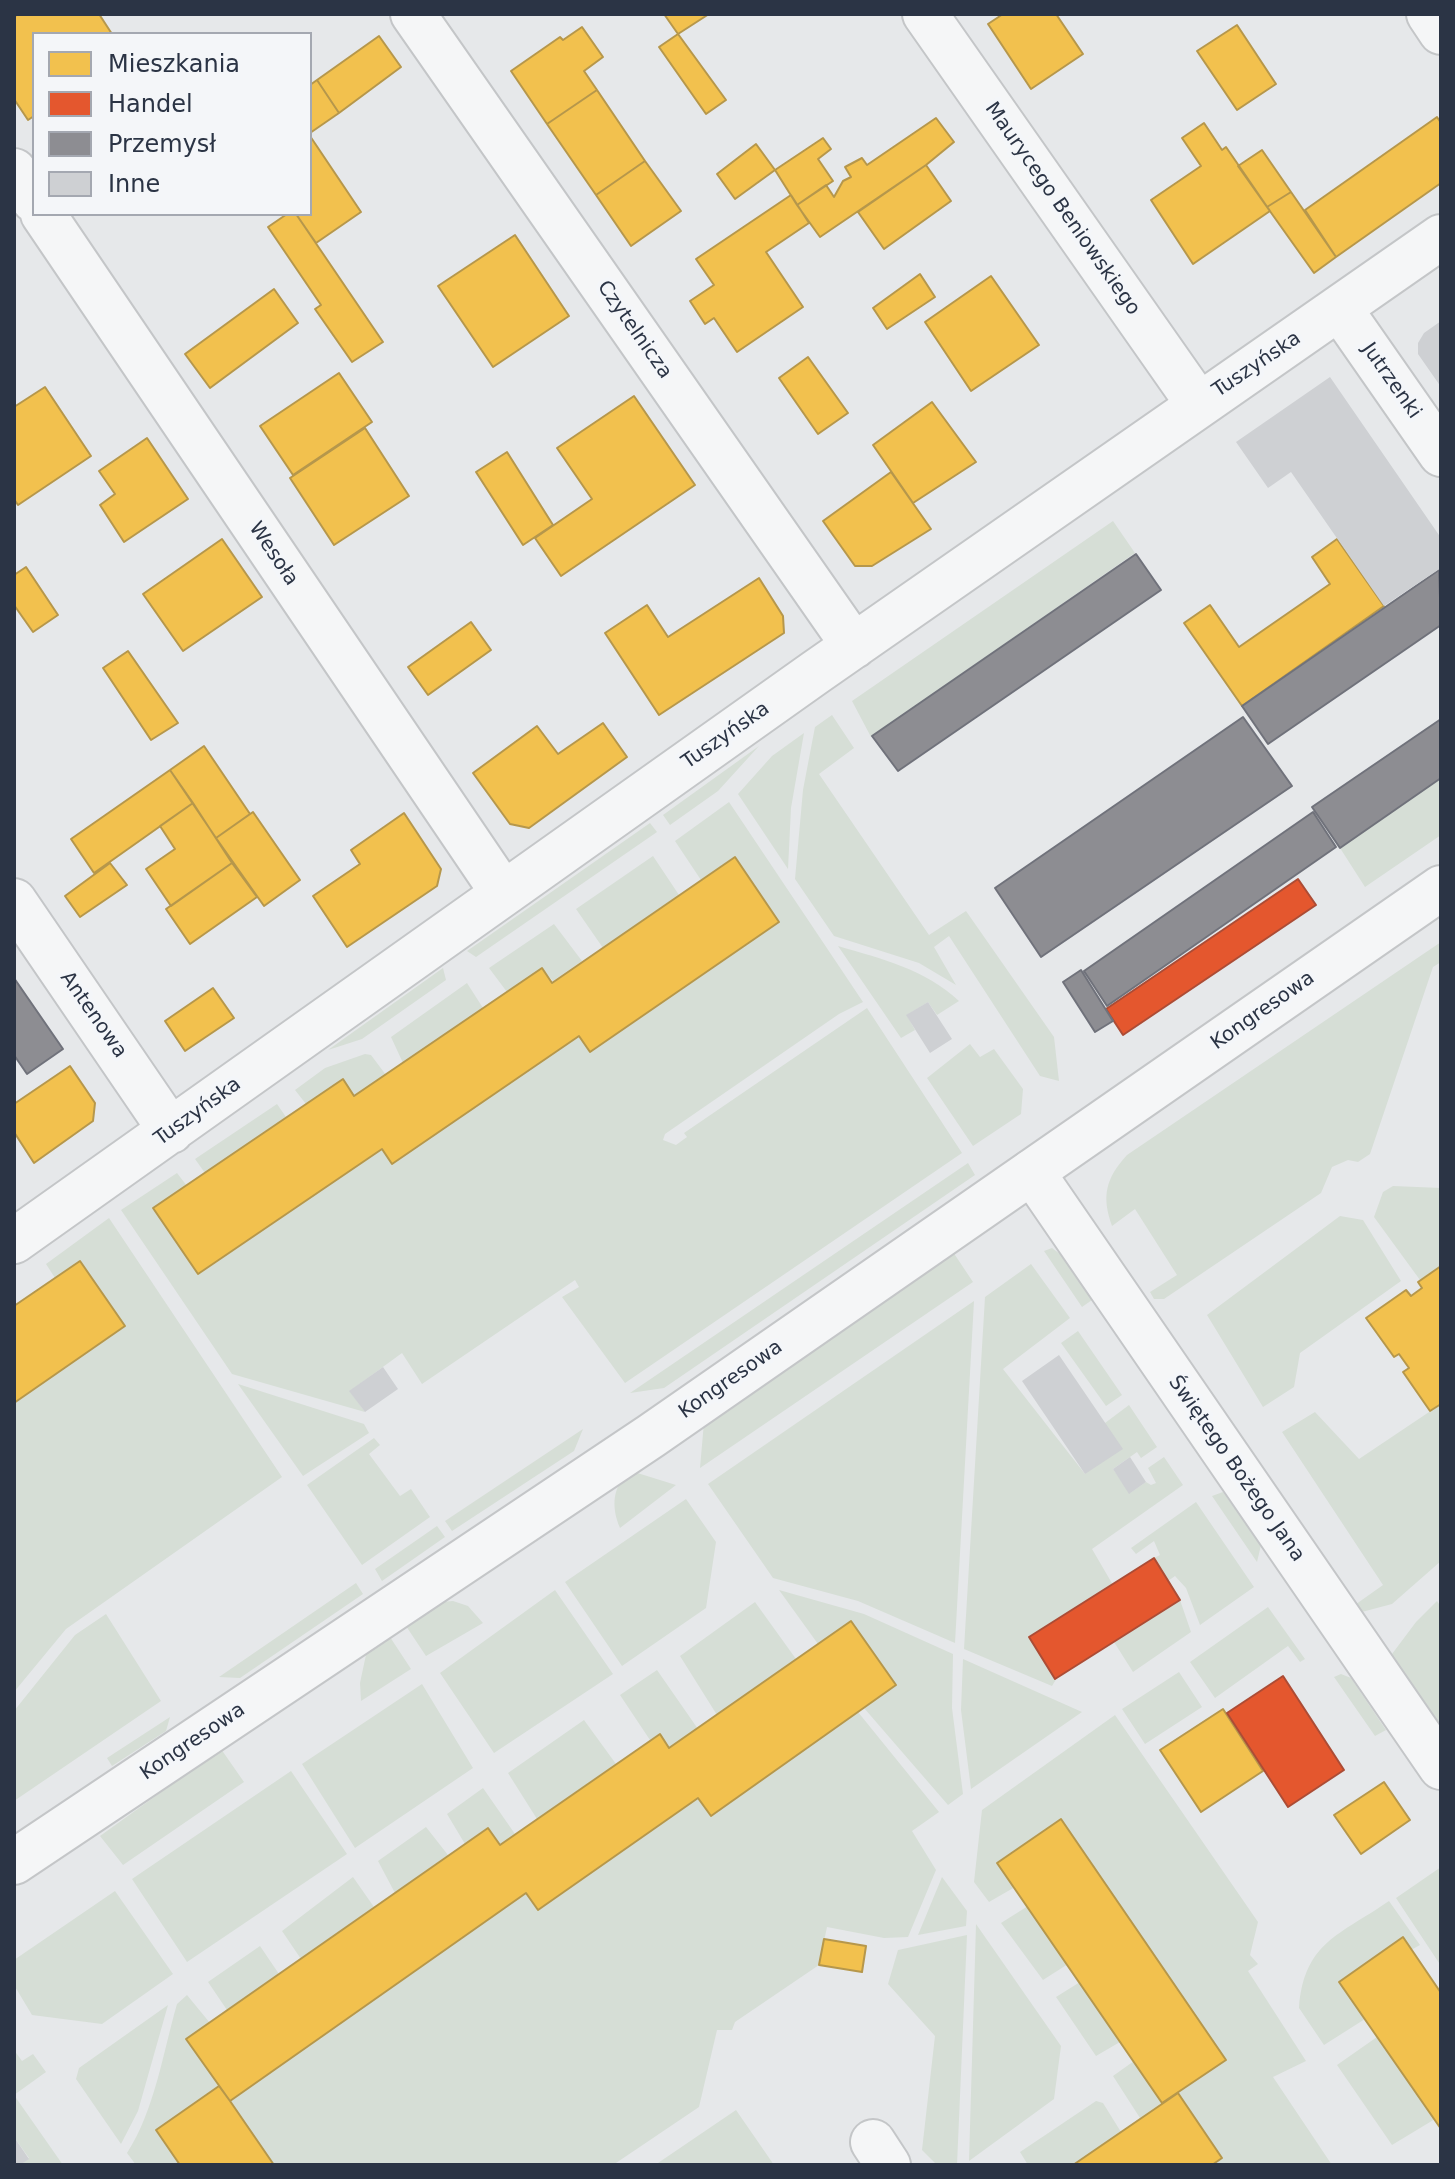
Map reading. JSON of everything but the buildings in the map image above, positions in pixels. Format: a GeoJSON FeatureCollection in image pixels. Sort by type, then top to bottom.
{"type":"FeatureCollection","features":[{"type":"Feature","properties":{"kind":"street","name":"Czytelnicza"},"geometry":{"type":"LineString","coordinates":[[413,14],[854,646]]}},
{"type":"Feature","properties":{"kind":"street","name":"Maurycego Beniowskiego"},"geometry":{"type":"LineString","coordinates":[[925,14],[1199,405]]}},
{"type":"Feature","properties":{"kind":"street"},"geometry":{"type":"LineString","coordinates":[[1429,14],[1441,32]]}},
{"type":"Feature","properties":{"kind":"street"},"geometry":{"type":"LineString","coordinates":[[14,171],[32,197]]}},
{"type":"Feature","properties":{"kind":"street","name":"Wesoła"},"geometry":{"type":"LineString","coordinates":[[44,216],[503,893]]}},
{"type":"Feature","properties":{"kind":"street","name":"Tuszyńska"},"geometry":{"type":"LineString","coordinates":[[14,1241],[854,646],[1441,237]]}},
{"type":"Feature","properties":{"kind":"street","name":"Jutrzenki"},"geometry":{"type":"LineString","coordinates":[[1340,309],[1441,454]]}},
{"type":"Feature","properties":{"kind":"street","name":"Kongresowa"},"geometry":{"type":"LineString","coordinates":[[14,1862],[637,1445],[1441,888]]}},
{"type":"Feature","properties":{"kind":"street","name":"Antenowa"},"geometry":{"type":"LineString","coordinates":[[14,901],[171,1131]]}},
{"type":"Feature","properties":{"kind":"street","name":"Świętego Bożego Jana"},"geometry":{"type":"LineString","coordinates":[[1032,1172],[1441,1767]]}},
{"type":"Feature","properties":{"kind":"shaded area"},"geometry":{"type":"Polygon","coordinates":[[[1113,521],[1135,553],[871,737],[852,701],[1113,521]]]}},
{"type":"Feature","properties":{"kind":"shaded area"},"geometry":{"type":"Polygon","coordinates":[[[832,715],[854,748],[819,774],[929,935],[966,911],[1054,1037],[1059,1081],[1040,1076],[949,936],[934,947],[956,985],[919,963],[834,936],[795,879],[803,790],[815,727],[832,715]]]}},
{"type":"Feature","properties":{"kind":"shaded area"},"geometry":{"type":"Polygon","coordinates":[[[804,733],[791,808],[788,869],[738,794],[772,756],[804,733]]]}},
{"type":"Feature","properties":{"kind":"shaded area"},"geometry":{"type":"Polygon","coordinates":[[[759,746],[718,791],[670,825],[663,815],[759,746]]]}},
{"type":"Feature","properties":{"kind":"shaded area"},"geometry":{"type":"Polygon","coordinates":[[[1441,778],[1441,835],[1365,887],[1340,848],[1441,778]]]}},
{"type":"Feature","properties":{"kind":"shaded area"},"geometry":{"type":"Polygon","coordinates":[[[729,802],[863,1002],[839,1014],[665,1134],[663,1140],[676,1145],[687,1137],[684,1133],[867,1008],[962,1153],[625,1383],[562,1297],[579,1287],[575,1280],[422,1384],[402,1353],[350,1391],[365,1412],[232,1374],[121,1210],[177,1173],[187,1186],[199,1274],[382,1149],[392,1164],[579,1036],[590,1051],[734,857],[701,880],[675,841],[729,802]]]}},
{"type":"Feature","properties":{"kind":"shaded area"},"geometry":{"type":"Polygon","coordinates":[[[650,823],[657,832],[476,957],[467,951],[650,823]]]}},
{"type":"Feature","properties":{"kind":"shaded area"},"geometry":{"type":"Polygon","coordinates":[[[653,856],[679,895],[603,948],[576,909],[653,856]]]}},
{"type":"Feature","properties":{"kind":"shaded area"},"geometry":{"type":"Polygon","coordinates":[[[554,924],[582,961],[553,981],[542,969],[507,992],[489,968],[554,924]]]}},
{"type":"Feature","properties":{"kind":"shaded area"},"geometry":{"type":"Polygon","coordinates":[[[1441,942],[1441,962],[1433,967],[1370,1154],[1358,1162],[1348,1160],[1332,1167],[1321,1193],[1164,1299],[1154,1299],[1150,1292],[1177,1275],[1135,1209],[1112,1226],[1106,1196],[1110,1180],[1120,1163],[1127,1155],[1441,942]]]}},
{"type":"Feature","properties":{"kind":"shaded area"},"geometry":{"type":"Polygon","coordinates":[[[838,946],[917,973],[959,1001],[937,1015],[928,1002],[907,1015],[915,1030],[901,1038],[838,946]]]}},
{"type":"Feature","properties":{"kind":"shaded area"},"geometry":{"type":"Polygon","coordinates":[[[443,968],[446,980],[362,1039],[328,1050],[443,968]]]}},
{"type":"Feature","properties":{"kind":"shaded area"},"geometry":{"type":"Polygon","coordinates":[[[467,983],[483,1008],[403,1063],[391,1037],[467,983]]]}},
{"type":"Feature","properties":{"kind":"shaded area"},"geometry":{"type":"Polygon","coordinates":[[[970,1044],[980,1057],[994,1049],[1023,1089],[1021,1114],[973,1146],[927,1078],[970,1044]]]}},
{"type":"Feature","properties":{"kind":"shaded area"},"geometry":{"type":"Polygon","coordinates":[[[365,1054],[371,1055],[386,1075],[354,1096],[343,1080],[306,1104],[295,1090],[325,1068],[365,1054]]]}},
{"type":"Feature","properties":{"kind":"shaded area"},"geometry":{"type":"Polygon","coordinates":[[[277,1104],[286,1117],[205,1173],[195,1159],[277,1104]]]}},
{"type":"Feature","properties":{"kind":"shaded area"},"geometry":{"type":"Polygon","coordinates":[[[968,1163],[975,1175],[664,1388],[630,1393],[968,1163]]]}},
{"type":"Feature","properties":{"kind":"shaded area"},"geometry":{"type":"Polygon","coordinates":[[[1393,1186],[1441,1188],[1441,1266],[1420,1280],[1374,1217],[1383,1192],[1393,1186]]]}},
{"type":"Feature","properties":{"kind":"shaded area"},"geometry":{"type":"Polygon","coordinates":[[[1340,1216],[1363,1220],[1401,1281],[1300,1353],[1294,1387],[1263,1407],[1207,1315],[1340,1216]]]}},
{"type":"Feature","properties":{"kind":"shaded area"},"geometry":{"type":"Polygon","coordinates":[[[109,1218],[282,1477],[66,1629],[14,1692],[14,1403],[125,1326],[80,1261],[55,1278],[46,1264],[109,1218]]]}},
{"type":"Feature","properties":{"kind":"shaded area"},"geometry":{"type":"Polygon","coordinates":[[[1052,1248],[1060,1254],[1092,1300],[1082,1307],[1044,1251],[1052,1248]]]}},
{"type":"Feature","properties":{"kind":"shaded area"},"geometry":{"type":"Polygon","coordinates":[[[953,1252],[973,1282],[700,1468],[704,1422],[953,1252]]]}},
{"type":"Feature","properties":{"kind":"shaded area"},"geometry":{"type":"Polygon","coordinates":[[[1031,1264],[1070,1318],[1003,1369],[1085,1474],[1105,1423],[1129,1405],[1157,1447],[1141,1458],[1137,1452],[1113,1469],[1130,1493],[1146,1482],[1151,1485],[1156,1483],[1148,1468],[1164,1457],[1183,1485],[1092,1549],[1113,1585],[1052,1686],[964,1649],[985,1297],[1031,1264]]]}},
{"type":"Feature","properties":{"kind":"shaded area"},"geometry":{"type":"Polygon","coordinates":[[[974,1301],[955,1643],[858,1601],[773,1578],[708,1484],[974,1301]]]}},
{"type":"Feature","properties":{"kind":"shaded area"},"geometry":{"type":"Polygon","coordinates":[[[1078,1331],[1122,1395],[1106,1406],[1061,1343],[1078,1331]]]}},
{"type":"Feature","properties":{"kind":"shaded area"},"geometry":{"type":"Polygon","coordinates":[[[238,1384],[364,1424],[369,1433],[303,1476],[238,1384]]]}},
{"type":"Feature","properties":{"kind":"shaded area"},"geometry":{"type":"Polygon","coordinates":[[[1441,1404],[1441,1561],[1392,1604],[1358,1613],[1352,1607],[1383,1585],[1282,1432],[1315,1412],[1359,1459],[1441,1404]]]}},
{"type":"Feature","properties":{"kind":"shaded area"},"geometry":{"type":"Polygon","coordinates":[[[583,1429],[574,1451],[452,1531],[445,1521],[583,1429]]]}},
{"type":"Feature","properties":{"kind":"shaded area"},"geometry":{"type":"Polygon","coordinates":[[[374,1438],[380,1445],[369,1454],[400,1496],[411,1489],[430,1517],[362,1565],[307,1485],[374,1438]]]}},
{"type":"Feature","properties":{"kind":"shaded area"},"geometry":{"type":"Polygon","coordinates":[[[631,1471],[676,1485],[620,1528],[615,1497],[620,1483],[631,1471]]]}},
{"type":"Feature","properties":{"kind":"shaded area"},"geometry":{"type":"Polygon","coordinates":[[[1223,1492],[1261,1545],[1257,1562],[1212,1496],[1223,1492]]]}},
{"type":"Feature","properties":{"kind":"shaded area"},"geometry":{"type":"Polygon","coordinates":[[[686,1499],[716,1542],[706,1608],[622,1666],[565,1582],[686,1499]]]}},
{"type":"Feature","properties":{"kind":"shaded area"},"geometry":{"type":"Polygon","coordinates":[[[1196,1502],[1254,1587],[1200,1625],[1186,1588],[1175,1576],[1168,1581],[1154,1558],[1160,1555],[1154,1541],[1136,1554],[1131,1548],[1196,1502]]]}},
{"type":"Feature","properties":{"kind":"shaded area"},"geometry":{"type":"Polygon","coordinates":[[[437,1526],[445,1537],[382,1581],[375,1569],[437,1526]]]}},
{"type":"Feature","properties":{"kind":"shaded area"},"geometry":{"type":"Polygon","coordinates":[[[356,1583],[363,1594],[240,1678],[219,1677],[356,1583]]]}},
{"type":"Feature","properties":{"kind":"shaded area"},"geometry":{"type":"Polygon","coordinates":[[[555,1590],[613,1674],[494,1753],[440,1673],[555,1590]]]}},
{"type":"Feature","properties":{"kind":"shaded area"},"geometry":{"type":"Polygon","coordinates":[[[779,1590],[864,1614],[953,1654],[952,1708],[963,1794],[948,1805],[864,1708],[896,1685],[851,1622],[818,1644],[779,1590]]]}},
{"type":"Feature","properties":{"kind":"shaded area"},"geometry":{"type":"Polygon","coordinates":[[[1180,1600],[1191,1632],[1133,1672],[1114,1642],[1180,1600]]]}},
{"type":"Feature","properties":{"kind":"shaded area"},"geometry":{"type":"Polygon","coordinates":[[[453,1601],[468,1606],[483,1623],[426,1656],[406,1626],[441,1602],[453,1601]]]}},
{"type":"Feature","properties":{"kind":"shaded area"},"geometry":{"type":"Polygon","coordinates":[[[1437,1601],[1441,1607],[1441,1737],[1389,1658],[1416,1622],[1437,1601]]]}},
{"type":"Feature","properties":{"kind":"shaded area"},"geometry":{"type":"Polygon","coordinates":[[[755,1602],[796,1659],[717,1715],[680,1656],[755,1602]]]}},
{"type":"Feature","properties":{"kind":"shaded area"},"geometry":{"type":"Polygon","coordinates":[[[1268,1607],[1305,1659],[1300,1662],[1288,1646],[1215,1698],[1190,1662],[1268,1607]]]}},
{"type":"Feature","properties":{"kind":"shaded area"},"geometry":{"type":"Polygon","coordinates":[[[106,1614],[161,1701],[14,1801],[14,1711],[75,1635],[106,1614]]]}},
{"type":"Feature","properties":{"kind":"shaded area"},"geometry":{"type":"Polygon","coordinates":[[[390,1637],[411,1669],[361,1701],[360,1683],[367,1650],[390,1637]]]}},
{"type":"Feature","properties":{"kind":"shaded area"},"geometry":{"type":"Polygon","coordinates":[[[963,1659],[1082,1712],[971,1789],[961,1710],[963,1659]]]}},
{"type":"Feature","properties":{"kind":"shaded area"},"geometry":{"type":"Polygon","coordinates":[[[657,1670],[698,1729],[669,1748],[660,1734],[650,1740],[620,1695],[657,1670]]]}},
{"type":"Feature","properties":{"kind":"shaded area"},"geometry":{"type":"Polygon","coordinates":[[[1179,1672],[1202,1707],[1145,1744],[1122,1709],[1179,1672]]]}},
{"type":"Feature","properties":{"kind":"shaded area"},"geometry":{"type":"Polygon","coordinates":[[[1341,1674],[1351,1678],[1386,1730],[1375,1736],[1334,1677],[1341,1674]]]}},
{"type":"Feature","properties":{"kind":"shaded area"},"geometry":{"type":"Polygon","coordinates":[[[422,1684],[473,1768],[355,1848],[302,1764],[422,1684]]]}},
{"type":"Feature","properties":{"kind":"shaded area"},"geometry":{"type":"Polygon","coordinates":[[[858,1712],[939,1812],[912,1831],[936,1870],[908,1937],[884,1938],[827,1927],[819,1965],[735,2022],[732,2030],[717,2030],[699,2107],[613,2165],[274,2165],[230,2101],[526,1893],[538,1910],[698,1798],[711,1816],[858,1712]]]}},
{"type":"Feature","properties":{"kind":"shaded area"},"geometry":{"type":"Polygon","coordinates":[[[1115,1715],[1258,1922],[1250,1955],[1258,1964],[1248,1971],[1306,2061],[1273,2077],[1332,2165],[1212,2165],[1222,2158],[1178,2093],[1225,2060],[1061,1819],[998,1862],[1015,1887],[989,1902],[974,1882],[982,1810],[1115,1715]]]}},
{"type":"Feature","properties":{"kind":"shaded area"},"geometry":{"type":"Polygon","coordinates":[[[170,1717],[166,1731],[112,1766],[107,1758],[170,1717]]]}},
{"type":"Feature","properties":{"kind":"shaded area"},"geometry":{"type":"Polygon","coordinates":[[[584,1720],[616,1764],[537,1819],[508,1773],[584,1720]]]}},
{"type":"Feature","properties":{"kind":"shaded area"},"geometry":{"type":"Polygon","coordinates":[[[221,1749],[244,1782],[123,1865],[100,1836],[221,1749]]]}},
{"type":"Feature","properties":{"kind":"shaded area"},"geometry":{"type":"Polygon","coordinates":[[[291,1771],[347,1854],[187,1962],[132,1879],[291,1771]]]}},
{"type":"Feature","properties":{"kind":"shaded area"},"geometry":{"type":"Polygon","coordinates":[[[483,1788],[515,1834],[500,1845],[487,1828],[465,1844],[447,1814],[483,1788]]]}},
{"type":"Feature","properties":{"kind":"shaded area"},"geometry":{"type":"Polygon","coordinates":[[[426,1827],[448,1855],[395,1893],[378,1861],[426,1827]]]}},
{"type":"Feature","properties":{"kind":"shaded area"},"geometry":{"type":"Polygon","coordinates":[[[1441,1867],[1441,1966],[1396,1898],[1441,1867]]]}},
{"type":"Feature","properties":{"kind":"shaded area"},"geometry":{"type":"Polygon","coordinates":[[[353,1877],[374,1907],[301,1959],[282,1931],[353,1877]]]}},
{"type":"Feature","properties":{"kind":"shaded area"},"geometry":{"type":"Polygon","coordinates":[[[942,1877],[967,1911],[966,1926],[918,1935],[942,1877]]]}},
{"type":"Feature","properties":{"kind":"shaded area"},"geometry":{"type":"Polygon","coordinates":[[[115,1891],[173,1974],[102,2024],[32,2015],[14,1985],[14,1960],[115,1891]]]}},
{"type":"Feature","properties":{"kind":"shaded area"},"geometry":{"type":"Polygon","coordinates":[[[1389,1901],[1420,1945],[1411,1950],[1402,1938],[1340,1981],[1365,2019],[1324,2045],[1299,2008],[1308,1968],[1317,1954],[1340,1932],[1389,1901]]]}},
{"type":"Feature","properties":{"kind":"shaded area"},"geometry":{"type":"Polygon","coordinates":[[[1028,1906],[1068,1964],[1043,1980],[1001,1923],[1028,1906]]]}},
{"type":"Feature","properties":{"kind":"shaded area"},"geometry":{"type":"Polygon","coordinates":[[[976,1924],[1061,2046],[1054,2099],[969,2161],[976,1924]]]}},
{"type":"Feature","properties":{"kind":"shaded area"},"geometry":{"type":"Polygon","coordinates":[[[967,1935],[957,2165],[937,2165],[922,2150],[935,2036],[888,1984],[898,1950],[967,1935]]]}},
{"type":"Feature","properties":{"kind":"shaded area"},"geometry":{"type":"Polygon","coordinates":[[[260,1946],[279,1974],[227,2010],[208,1982],[260,1946]]]}},
{"type":"Feature","properties":{"kind":"shaded area"},"geometry":{"type":"Polygon","coordinates":[[[1080,1982],[1120,2042],[1096,2056],[1056,1997],[1080,1982]]]}},
{"type":"Feature","properties":{"kind":"shaded area"},"geometry":{"type":"Polygon","coordinates":[[[187,1995],[210,2023],[219,2086],[156,2130],[180,2165],[136,2165],[127,2153],[145,2118],[177,2004],[187,1995]]]}},
{"type":"Feature","properties":{"kind":"shaded area"},"geometry":{"type":"Polygon","coordinates":[[[168,2005],[138,2111],[121,2144],[76,2079],[79,2068],[168,2005]]]}},
{"type":"Feature","properties":{"kind":"shaded area"},"geometry":{"type":"Polygon","coordinates":[[[1377,2037],[1435,2119],[1392,2145],[1337,2065],[1377,2037]]]}},
{"type":"Feature","properties":{"kind":"shaded area"},"geometry":{"type":"Polygon","coordinates":[[[14,2050],[22,2061],[33,2054],[46,2072],[14,2095],[14,2050]]]}},
{"type":"Feature","properties":{"kind":"shaded area"},"geometry":{"type":"Polygon","coordinates":[[[1134,2061],[1162,2103],[1140,2118],[1113,2076],[1134,2061]]]}},
{"type":"Feature","properties":{"kind":"shaded area"},"geometry":{"type":"Polygon","coordinates":[[[14,2095],[63,2165],[20,2165],[29,2158],[14,2137],[14,2095]]]}},
{"type":"Feature","properties":{"kind":"shaded area"},"geometry":{"type":"Polygon","coordinates":[[[1096,2101],[1103,2103],[1121,2132],[1073,2165],[1028,2165],[1020,2152],[1096,2101]]]}},
{"type":"Feature","properties":{"kind":"shaded area"},"geometry":{"type":"Polygon","coordinates":[[[736,2110],[774,2165],[655,2165],[736,2110]]]}}]}
